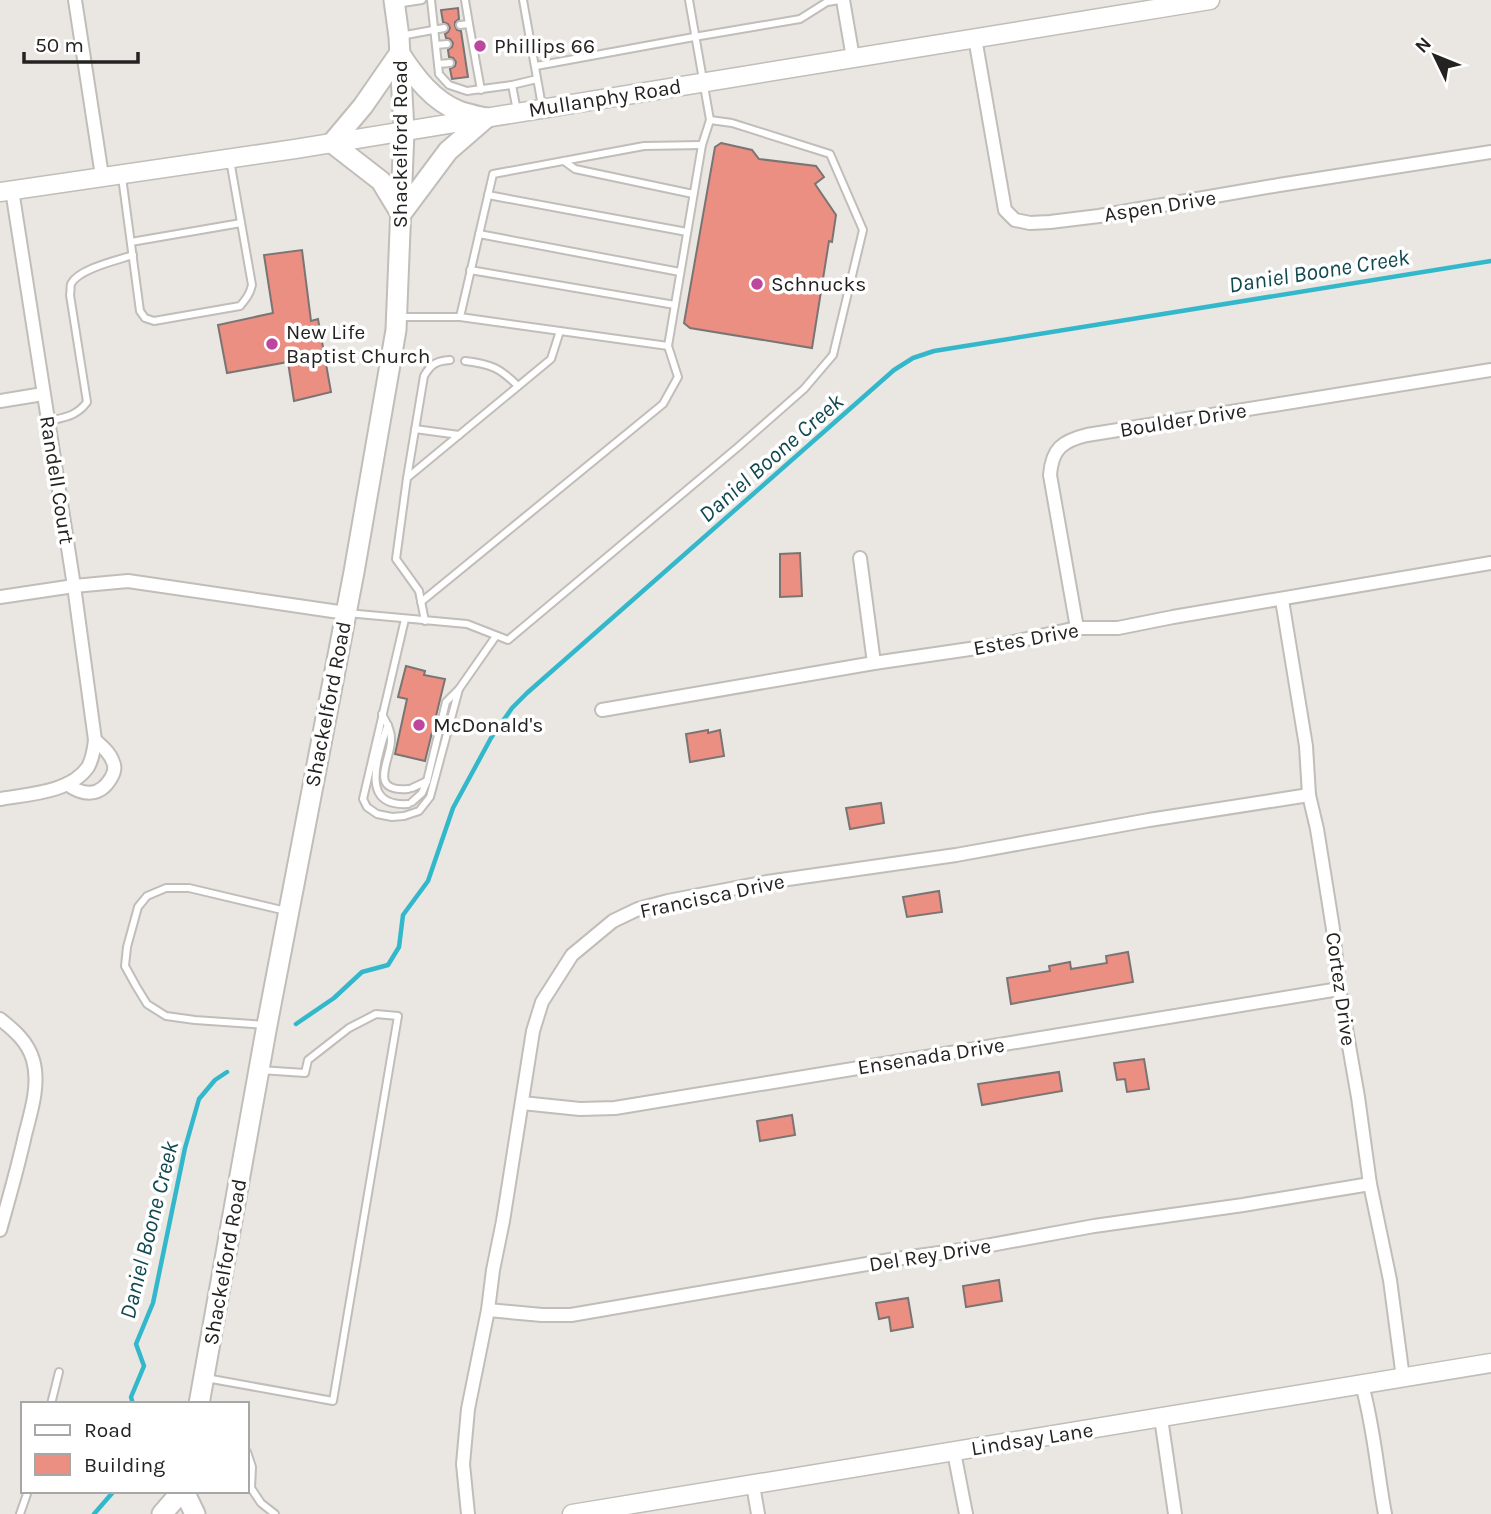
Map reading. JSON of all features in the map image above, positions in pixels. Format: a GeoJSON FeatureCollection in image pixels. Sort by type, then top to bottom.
{"type":"FeatureCollection","features":[{"type":"Feature","properties":{"kind":"main road","name":"Shackelford Road"},"geometry":{"type":"LineString","coordinates":[[199,1402],[267,1025],[354,572],[396,330],[404,131],[394,2]]}},
{"type":"Feature","properties":{"kind":"main road"},"geometry":{"type":"LineString","coordinates":[[399,45],[414,75],[437,98],[458,111],[486,118]]}},
{"type":"Feature","properties":{"kind":"main road"},"geometry":{"type":"LineString","coordinates":[[399,45],[363,106],[332,143],[381,181],[401,214],[448,151],[486,118]]}},
{"type":"Feature","properties":{"kind":"main road"},"geometry":{"type":"LineString","coordinates":[[162,1514],[181,1493]]}},
{"type":"Feature","properties":{"kind":"main road"},"geometry":{"type":"LineString","coordinates":[[179,1514],[183,1493]]}},
{"type":"Feature","properties":{"kind":"main road"},"geometry":{"type":"LineString","coordinates":[[184,1493],[195,1514]]}},
{"type":"Feature","properties":{"kind":"street"},"geometry":{"type":"LineString","coordinates":[[75,0],[102,176]]}},
{"type":"Feature","properties":{"kind":"street"},"geometry":{"type":"LineString","coordinates":[[841,0],[853,58]]}},
{"type":"Feature","properties":{"kind":"street","name":"Mullanphy Road"},"geometry":{"type":"LineString","coordinates":[[6,191],[332,143],[1210,0]]}},
{"type":"Feature","properties":{"kind":"street","name":"Aspen Drive"},"geometry":{"type":"LineString","coordinates":[[975,38],[1005,210],[1015,220],[1030,223],[1099,216],[1491,152]]}},
{"type":"Feature","properties":{"kind":"street","name":"Randell Court"},"geometry":{"type":"LineString","coordinates":[[6,191],[43,394],[96,740],[87,768],[67,784]]}},
{"type":"Feature","properties":{"kind":"street","name":"Boulder Drive"},"geometry":{"type":"LineString","coordinates":[[1077,628],[1051,475],[1052,459],[1060,447],[1072,439],[1491,370]]}},
{"type":"Feature","properties":{"kind":"street"},"geometry":{"type":"LineString","coordinates":[[0,401],[43,394]]}},
{"type":"Feature","properties":{"kind":"street"},"geometry":{"type":"LineString","coordinates":[[860,558],[874,663]]}},
{"type":"Feature","properties":{"kind":"street","name":"Estes Drive"},"geometry":{"type":"LineString","coordinates":[[602,710],[874,663],[1004,644],[1077,628],[1118,628],[1491,564]]}},
{"type":"Feature","properties":{"kind":"street"},"geometry":{"type":"LineString","coordinates":[[0,597],[128,581],[345,613]]}},
{"type":"Feature","properties":{"kind":"street","name":"Cortez Drive"},"geometry":{"type":"LineString","coordinates":[[1282,600],[1306,746],[1310,795],[1333,929],[1339,989],[1370,1184],[1390,1280],[1403,1378]]}},
{"type":"Feature","properties":{"kind":"street"},"geometry":{"type":"LineString","coordinates":[[0,799],[33,794],[67,784],[77,791],[100,791],[115,771],[108,752],[96,740]]}},
{"type":"Feature","properties":{"kind":"street","name":"Francisca Drive"},"geometry":{"type":"LineString","coordinates":[[468,1514],[463,1464],[468,1409],[488,1310],[533,1031],[542,1002],[556,978],[572,955],[590,938],[613,921],[638,909],[668,901],[767,882],[956,855],[1149,820],[1310,795]]}},
{"type":"Feature","properties":{"kind":"street","name":"Ensenada Drive"},"geometry":{"type":"LineString","coordinates":[[522,1103],[580,1109],[615,1108],[1339,989]]}},
{"type":"Feature","properties":{"kind":"street"},"geometry":{"type":"LineString","coordinates":[[0,1019],[14,1030],[27,1046],[34,1062],[36,1082],[33,1105],[0,1230]]}},
{"type":"Feature","properties":{"kind":"street","name":"Del Rey Drive"},"geometry":{"type":"LineString","coordinates":[[488,1310],[571,1315],[896,1259],[969,1250],[1094,1226],[1370,1184]]}},
{"type":"Feature","properties":{"kind":"street","name":"Lindsay Lane"},"geometry":{"type":"LineString","coordinates":[[572,1514],[1491,1363]]}},
{"type":"Feature","properties":{"kind":"street"},"geometry":{"type":"LineString","coordinates":[[1362,1385],[1370,1416],[1385,1514]]}},
{"type":"Feature","properties":{"kind":"street"},"geometry":{"type":"LineString","coordinates":[[1161,1418],[1175,1514]]}},
{"type":"Feature","properties":{"kind":"street"},"geometry":{"type":"LineString","coordinates":[[954,1451],[966,1514]]}},
{"type":"Feature","properties":{"kind":"street"},"geometry":{"type":"LineString","coordinates":[[753,1485],[758,1514]]}},
{"type":"Feature","properties":{"kind":"lane"},"geometry":{"type":"LineString","coordinates":[[394,2],[422,0]]}},
{"type":"Feature","properties":{"kind":"lane"},"geometry":{"type":"LineString","coordinates":[[431,0],[439,74],[449,85],[467,91],[537,79]]}},
{"type":"Feature","properties":{"kind":"lane"},"geometry":{"type":"LineString","coordinates":[[465,0],[481,90]]}},
{"type":"Feature","properties":{"kind":"lane"},"geometry":{"type":"LineString","coordinates":[[523,0],[543,108]]}},
{"type":"Feature","properties":{"kind":"lane"},"geometry":{"type":"LineString","coordinates":[[421,601],[663,404],[678,377],[668,346],[702,145],[710,120],[689,0]]}},
{"type":"Feature","properties":{"kind":"lane"},"geometry":{"type":"LineString","coordinates":[[816,0],[817,9]]}},
{"type":"Feature","properties":{"kind":"lane"},"geometry":{"type":"LineString","coordinates":[[536,66],[800,19],[827,2],[841,0]]}},
{"type":"Feature","properties":{"kind":"lane"},"geometry":{"type":"LineString","coordinates":[[460,25],[469,24]]}},
{"type":"Feature","properties":{"kind":"lane"},"geometry":{"type":"LineString","coordinates":[[399,45],[444,28]]}},
{"type":"Feature","properties":{"kind":"lane"},"geometry":{"type":"LineString","coordinates":[[463,41],[472,40]]}},
{"type":"Feature","properties":{"kind":"lane"},"geometry":{"type":"LineString","coordinates":[[436,45],[447,44]]}},
{"type":"Feature","properties":{"kind":"lane"},"geometry":{"type":"LineString","coordinates":[[466,61],[475,60]]}},
{"type":"Feature","properties":{"kind":"lane"},"geometry":{"type":"LineString","coordinates":[[438,64],[450,63]]}},
{"type":"Feature","properties":{"kind":"lane"},"geometry":{"type":"LineString","coordinates":[[512,85],[517,112]]}},
{"type":"Feature","properties":{"kind":"lane"},"geometry":{"type":"LineString","coordinates":[[345,613],[467,624],[508,640],[738,447],[804,389],[833,355],[863,230],[830,154],[732,123],[710,120]]}},
{"type":"Feature","properties":{"kind":"lane"},"geometry":{"type":"LineString","coordinates":[[460,317],[493,174],[644,146],[702,145]]}},
{"type":"Feature","properties":{"kind":"lane"},"geometry":{"type":"LineString","coordinates":[[122,173],[140,311],[145,318],[154,321],[240,306],[246,299],[251,285],[230,158]]}},
{"type":"Feature","properties":{"kind":"lane"},"geometry":{"type":"LineString","coordinates":[[564,161],[575,169],[693,194]]}},
{"type":"Feature","properties":{"kind":"lane"},"geometry":{"type":"LineString","coordinates":[[488,195],[687,232]]}},
{"type":"Feature","properties":{"kind":"lane"},"geometry":{"type":"LineString","coordinates":[[131,242],[241,223]]}},
{"type":"Feature","properties":{"kind":"lane"},"geometry":{"type":"LineString","coordinates":[[479,234],[680,272]]}},
{"type":"Feature","properties":{"kind":"lane"},"geometry":{"type":"LineString","coordinates":[[47,422],[74,414],[87,402],[70,295],[71,284],[90,270],[133,255]]}},
{"type":"Feature","properties":{"kind":"lane"},"geometry":{"type":"LineString","coordinates":[[470,270],[675,305]]}},
{"type":"Feature","properties":{"kind":"lane"},"geometry":{"type":"LineString","coordinates":[[397,317],[460,317],[668,346]]}},
{"type":"Feature","properties":{"kind":"lane"},"geometry":{"type":"LineString","coordinates":[[407,478],[551,359],[560,331]]}},
{"type":"Feature","properties":{"kind":"lane"},"geometry":{"type":"LineString","coordinates":[[425,621],[419,590],[396,559],[424,376],[429,366],[437,361],[450,360]]}},
{"type":"Feature","properties":{"kind":"lane"},"geometry":{"type":"LineString","coordinates":[[465,361],[484,363],[504,373],[518,386]]}},
{"type":"Feature","properties":{"kind":"lane"},"geometry":{"type":"LineString","coordinates":[[415,429],[459,435]]}},
{"type":"Feature","properties":{"kind":"lane"},"geometry":{"type":"LineString","coordinates":[[405,619],[363,799],[367,807],[377,814],[404,816],[419,811],[430,797],[459,689]]}},
{"type":"Feature","properties":{"kind":"lane"},"geometry":{"type":"LineString","coordinates":[[388,725],[375,773],[377,789],[380,796],[389,802],[399,805],[410,803],[422,793],[427,781],[446,702],[459,689],[496,636]]}},
{"type":"Feature","properties":{"kind":"lane"},"geometry":{"type":"LineString","coordinates":[[382,714],[392,739],[385,764],[384,779],[388,787],[410,788],[427,781]]}},
{"type":"Feature","properties":{"kind":"lane"},"geometry":{"type":"LineString","coordinates":[[267,1025],[166,1016],[147,1004],[136,986],[125,966],[127,947],[138,907],[147,897],[166,888],[189,887],[289,912]]}},
{"type":"Feature","properties":{"kind":"lane"},"geometry":{"type":"LineString","coordinates":[[204,1378],[333,1401],[398,1016],[376,1014],[349,1028],[309,1060],[305,1073],[259,1070]]}},
{"type":"Feature","properties":{"kind":"lane"},"geometry":{"type":"LineString","coordinates":[[52,1402],[59,1372]]}},
{"type":"Feature","properties":{"kind":"lane"},"geometry":{"type":"LineString","coordinates":[[248,1455],[252,1467],[251,1488],[261,1503],[275,1514]]}},
{"type":"Feature","properties":{"kind":"lane"},"geometry":{"type":"LineString","coordinates":[[20,1514],[27,1493]]}},
{"type":"Feature","properties":{"kind":"building"},"geometry":{"type":"Polygon","coordinates":[[[458,8],[459,19],[455,26],[461,31],[468,77],[452,79],[450,69],[456,62],[449,57],[448,50],[453,43],[446,38],[445,34],[450,28],[443,22],[441,10],[458,8]]]}},
{"type":"Feature","properties":{"kind":"building","name":"Schnucks"},"geometry":{"type":"Polygon","coordinates":[[[721,143],[752,150],[759,159],[816,166],[824,177],[815,184],[836,215],[832,242],[829,241],[812,348],[690,328],[684,323],[715,147],[721,143]]]}},
{"type":"Feature","properties":{"kind":"building","name":"New Life Baptist Church"},"geometry":{"type":"Polygon","coordinates":[[[302,250],[311,321],[318,319],[331,392],[294,401],[288,362],[227,373],[218,325],[273,313],[264,255],[302,250]]]}},
{"type":"Feature","properties":{"kind":"building"},"geometry":{"type":"Polygon","coordinates":[[[800,553],[802,596],[780,597],[780,554],[800,553]]]}},
{"type":"Feature","properties":{"kind":"building","name":"McDonald's"},"geometry":{"type":"Polygon","coordinates":[[[406,666],[425,671],[424,675],[445,679],[425,761],[395,754],[407,699],[398,697],[406,666]]]}},
{"type":"Feature","properties":{"kind":"building"},"geometry":{"type":"Polygon","coordinates":[[[708,730],[708,733],[720,730],[724,756],[690,762],[686,734],[708,730]]]}},
{"type":"Feature","properties":{"kind":"building"},"geometry":{"type":"Polygon","coordinates":[[[881,803],[884,823],[850,829],[846,808],[881,803]]]}},
{"type":"Feature","properties":{"kind":"building"},"geometry":{"type":"Polygon","coordinates":[[[939,891],[942,912],[907,917],[903,897],[939,891]]]}},
{"type":"Feature","properties":{"kind":"building"},"geometry":{"type":"Polygon","coordinates":[[[1128,952],[1133,982],[1011,1004],[1007,978],[1050,971],[1049,966],[1070,962],[1071,969],[1107,963],[1106,956],[1128,952]]]}},
{"type":"Feature","properties":{"kind":"building"},"geometry":{"type":"Polygon","coordinates":[[[1144,1059],[1149,1089],[1127,1092],[1125,1079],[1117,1080],[1114,1063],[1144,1059]]]}},
{"type":"Feature","properties":{"kind":"building"},"geometry":{"type":"Polygon","coordinates":[[[1059,1072],[1062,1091],[982,1105],[978,1084],[1059,1072]]]}},
{"type":"Feature","properties":{"kind":"building"},"geometry":{"type":"Polygon","coordinates":[[[792,1115],[795,1135],[760,1141],[757,1121],[792,1115]]]}},
{"type":"Feature","properties":{"kind":"building"},"geometry":{"type":"Polygon","coordinates":[[[999,1280],[1002,1301],[966,1307],[963,1286],[999,1280]]]}},
{"type":"Feature","properties":{"kind":"building"},"geometry":{"type":"Polygon","coordinates":[[[908,1298],[913,1327],[891,1331],[889,1317],[879,1319],[876,1303],[908,1298]]]}},
{"type":"Feature","properties":{"kind":"waterway","name":"Daniel Boone Creek"},"geometry":{"type":"LineString","coordinates":[[296,1024],[334,998],[362,972],[388,965],[399,947],[403,915],[428,881],[453,808],[491,738],[512,708],[894,370],[913,358],[934,351],[1491,261]]}},
{"type":"Feature","properties":{"kind":"waterway","name":"Daniel Boone Creek"},"geometry":{"type":"LineString","coordinates":[[132,1402],[131,1397],[144,1366],[136,1344],[153,1303],[185,1148],[199,1099],[215,1080],[227,1072]]}},
{"type":"Feature","properties":{"kind":"waterway","name":"Daniel Boone Creek"},"geometry":{"type":"LineString","coordinates":[[94,1514],[112,1493]]}},
{"type":"Feature","properties":{"kind":"place","name":"Phillips 66"},"geometry":{"type":"Point","coordinates":[480,46]}},
{"type":"Feature","properties":{"kind":"place","name":"Schnucks"},"geometry":{"type":"Point","coordinates":[757,284]}},
{"type":"Feature","properties":{"kind":"place","name":"New Life Baptist Church"},"geometry":{"type":"Point","coordinates":[272,344]}},
{"type":"Feature","properties":{"kind":"place","name":"McDonald's"},"geometry":{"type":"Point","coordinates":[419,725]}}]}
